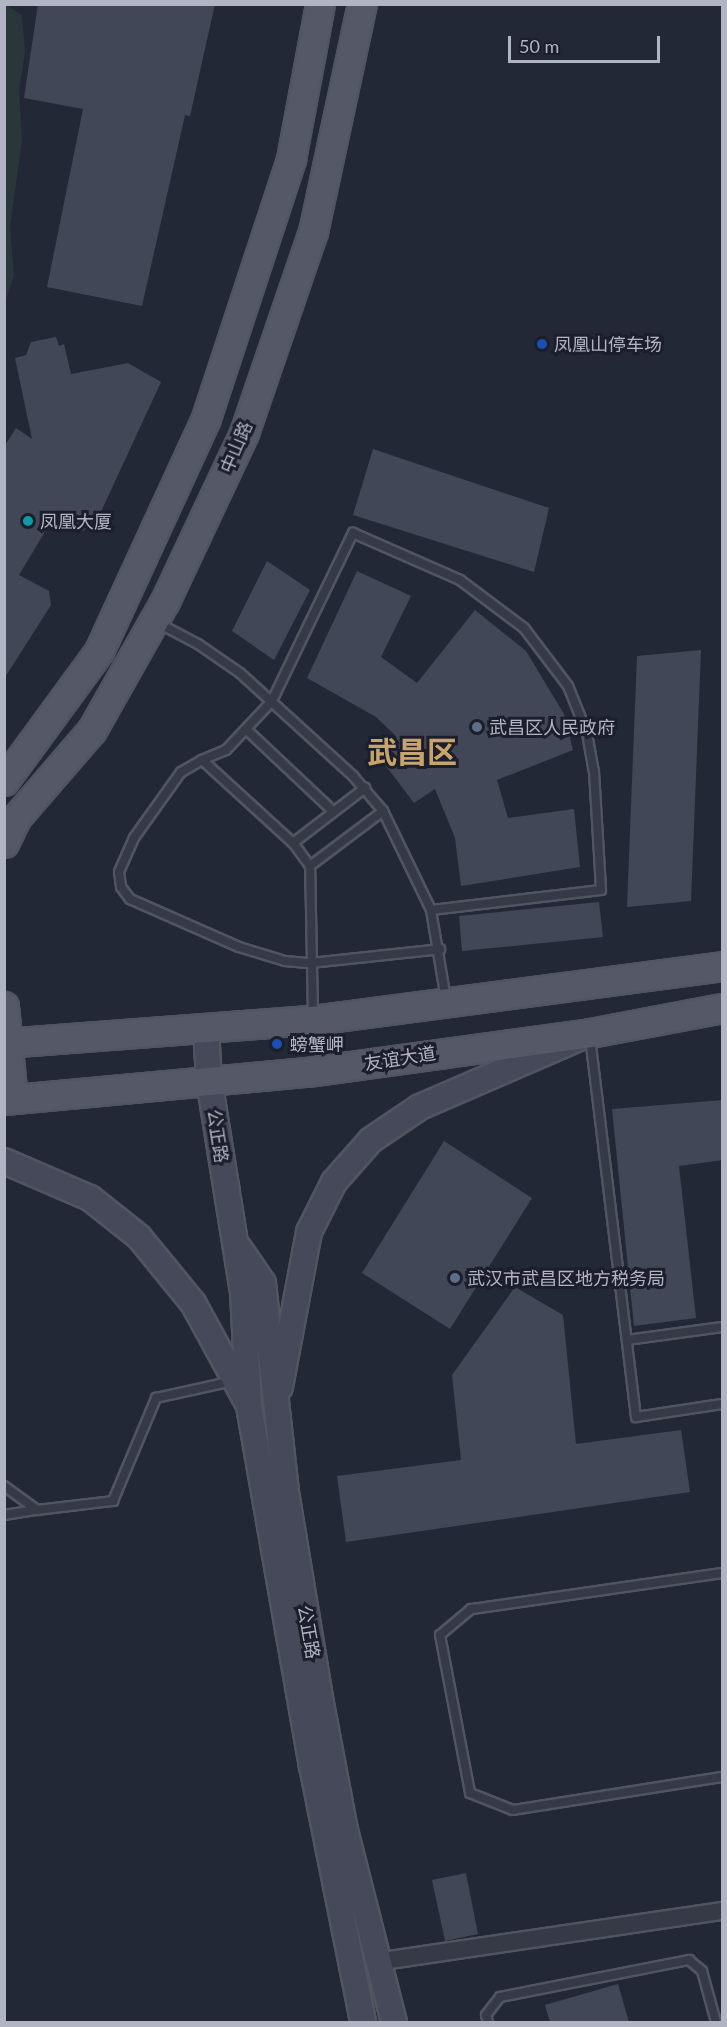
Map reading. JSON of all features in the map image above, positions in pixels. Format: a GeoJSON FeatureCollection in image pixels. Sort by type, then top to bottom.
{"type":"FeatureCollection","features":[{"type":"Feature","properties":{"kind":"main road"},"geometry":{"type":"LineString","coordinates":[[4,781],[99,651],[206,418],[291,159],[320,4]]}},
{"type":"Feature","properties":{"kind":"main road","name":"中山路"},"geometry":{"type":"LineString","coordinates":[[4,843],[16,818],[92,730],[154,621],[244,433],[313,232],[362,4]]}},
{"type":"Feature","properties":{"kind":"main road"},"geometry":{"type":"LineString","coordinates":[[7,1043],[313,1020],[446,1000],[723,966]]}},
{"type":"Feature","properties":{"kind":"main road"},"geometry":{"type":"LineString","coordinates":[[4,1006],[9,1100]]}},
{"type":"Feature","properties":{"kind":"main road","name":"友谊大道"},"geometry":{"type":"LineString","coordinates":[[9,1100],[307,1072],[590,1033],[723,1008]]}},
{"type":"Feature","properties":{"kind":"main road","name":"公正路"},"geometry":{"type":"LineString","coordinates":[[206,1028],[209,1080],[243,1293],[249,1406],[312,1766],[363,2022]]}},
{"type":"Feature","properties":{"kind":"main road"},"geometry":{"type":"LineString","coordinates":[[275,1413],[309,1232],[334,1182],[371,1140],[420,1107],[590,1033]]}},
{"type":"Feature","properties":{"kind":"main road"},"geometry":{"type":"LineString","coordinates":[[7,1163],[90,1198],[139,1237],[193,1303],[249,1406]]}},
{"type":"Feature","properties":{"kind":"main road","name":"公正路"},"geometry":{"type":"LineString","coordinates":[[236,1244],[263,1283],[275,1413],[321,1702],[376,1962],[394,2022]]}},
{"type":"Feature","properties":{"kind":"street"},"geometry":{"type":"LineString","coordinates":[[376,1962],[723,1911]]}},
{"type":"Feature","properties":{"kind":"lane"},"geometry":{"type":"LineString","coordinates":[[431,910],[601,890],[594,771],[587,733],[568,686],[524,628],[460,580],[353,533],[272,701],[248,731],[226,750],[181,772],[134,838],[119,872],[121,887],[130,899],[239,947],[285,961],[310,963],[440,949]]}},
{"type":"Feature","properties":{"kind":"lane"},"geometry":{"type":"LineString","coordinates":[[154,621],[223,660],[272,701],[365,788],[383,811],[431,910],[440,949],[446,1000]]}},
{"type":"Feature","properties":{"kind":"lane"},"geometry":{"type":"LineString","coordinates":[[248,731],[333,812]]}},
{"type":"Feature","properties":{"kind":"lane"},"geometry":{"type":"LineString","coordinates":[[202,760],[292,843],[310,866],[310,963],[313,1020]]}},
{"type":"Feature","properties":{"kind":"lane"},"geometry":{"type":"LineString","coordinates":[[292,843],[365,788]]}},
{"type":"Feature","properties":{"kind":"lane"},"geometry":{"type":"LineString","coordinates":[[310,866],[383,811]]}},
{"type":"Feature","properties":{"kind":"lane"},"geometry":{"type":"LineString","coordinates":[[590,1033],[636,1417],[723,1404]]}},
{"type":"Feature","properties":{"kind":"lane"},"geometry":{"type":"LineString","coordinates":[[627,1340],[723,1327]]}},
{"type":"Feature","properties":{"kind":"lane"},"geometry":{"type":"LineString","coordinates":[[4,1515],[113,1501],[156,1398],[236,1381]]}},
{"type":"Feature","properties":{"kind":"lane"},"geometry":{"type":"LineString","coordinates":[[4,1486],[37,1510]]}},
{"type":"Feature","properties":{"kind":"lane"},"geometry":{"type":"LineString","coordinates":[[723,1573],[471,1609],[440,1635],[470,1793],[513,1810],[723,1777]]}},
{"type":"Feature","properties":{"kind":"lane"},"geometry":{"type":"LineString","coordinates":[[488,2022],[486,2015],[500,1996],[689,1960],[702,1971],[716,2022]]}},
{"type":"Feature","properties":{"kind":"shaded area"},"geometry":{"type":"Polygon","coordinates":[[[6,5],[22,15],[25,52],[19,91],[22,140],[10,227],[14,276],[5,302],[6,5]]]}},
{"type":"Feature","properties":{"kind":"building"},"geometry":{"type":"Polygon","coordinates":[[[38,4],[215,4],[190,116],[185,115],[142,306],[47,287],[83,109],[24,98],[38,4]]]}},
{"type":"Feature","properties":{"kind":"building","name":"凤凰大厦"},"geometry":{"type":"Polygon","coordinates":[[[56,337],[59,346],[64,344],[71,374],[128,363],[161,382],[99,516],[83,531],[55,515],[19,575],[49,591],[51,605],[4,679],[4,447],[16,428],[32,439],[15,358],[26,355],[31,342],[56,337]]]}},
{"type":"Feature","properties":{"kind":"building"},"geometry":{"type":"Polygon","coordinates":[[[373,449],[549,508],[534,572],[353,515],[373,449]]]}},
{"type":"Feature","properties":{"kind":"building"},"geometry":{"type":"Polygon","coordinates":[[[267,561],[310,590],[274,660],[232,631],[267,561]]]}},
{"type":"Feature","properties":{"kind":"building","name":"武昌区人民政府"},"geometry":{"type":"Polygon","coordinates":[[[357,571],[411,596],[381,657],[417,683],[475,610],[526,651],[564,714],[573,750],[497,780],[508,818],[574,809],[580,867],[461,886],[455,838],[435,789],[414,803],[376,753],[397,737],[376,717],[307,678],[357,571]]]}},
{"type":"Feature","properties":{"kind":"building"},"geometry":{"type":"Polygon","coordinates":[[[701,650],[691,901],[627,907],[637,656],[701,650]]]}},
{"type":"Feature","properties":{"kind":"building"},"geometry":{"type":"Polygon","coordinates":[[[599,902],[603,937],[462,951],[459,916],[599,902]]]}},
{"type":"Feature","properties":{"kind":"building"},"geometry":{"type":"Polygon","coordinates":[[[723,1100],[723,1160],[679,1166],[696,1318],[634,1326],[612,1109],[723,1100]]]}},
{"type":"Feature","properties":{"kind":"building","name":"武汉市武昌区地方税务局"},"geometry":{"type":"Polygon","coordinates":[[[444,1141],[532,1198],[450,1329],[362,1273],[444,1141]]]}},
{"type":"Feature","properties":{"kind":"building"},"geometry":{"type":"Polygon","coordinates":[[[515,1287],[563,1315],[576,1444],[681,1430],[690,1492],[346,1542],[337,1476],[461,1460],[452,1375],[515,1287]]]}},
{"type":"Feature","properties":{"kind":"building"},"geometry":{"type":"Polygon","coordinates":[[[466,1873],[478,1934],[445,1941],[432,1880],[466,1873]]]}},
{"type":"Feature","properties":{"kind":"building"},"geometry":{"type":"Polygon","coordinates":[[[618,1984],[629,2022],[550,2022],[545,2005],[618,1984]]]}},
{"type":"Feature","properties":{"kind":"place","name":"凤凰山停车场"},"geometry":{"type":"Point","coordinates":[542,344]}},
{"type":"Feature","properties":{"kind":"place","name":"凤凰大厦"},"geometry":{"type":"Point","coordinates":[28,521]}},
{"type":"Feature","properties":{"kind":"place","name":"武昌区人民政府"},"geometry":{"type":"Point","coordinates":[477,727]}},
{"type":"Feature","properties":{"kind":"place","name":"螃蟹岬"},"geometry":{"type":"Point","coordinates":[277,1044]}},
{"type":"Feature","properties":{"kind":"place","name":"武汉市武昌区地方税务局"},"geometry":{"type":"Point","coordinates":[455,1278]}},
{"type":"Feature","properties":{"kind":"district","name":"武昌区"},"geometry":{"type":"Point","coordinates":[412,751]}}]}
